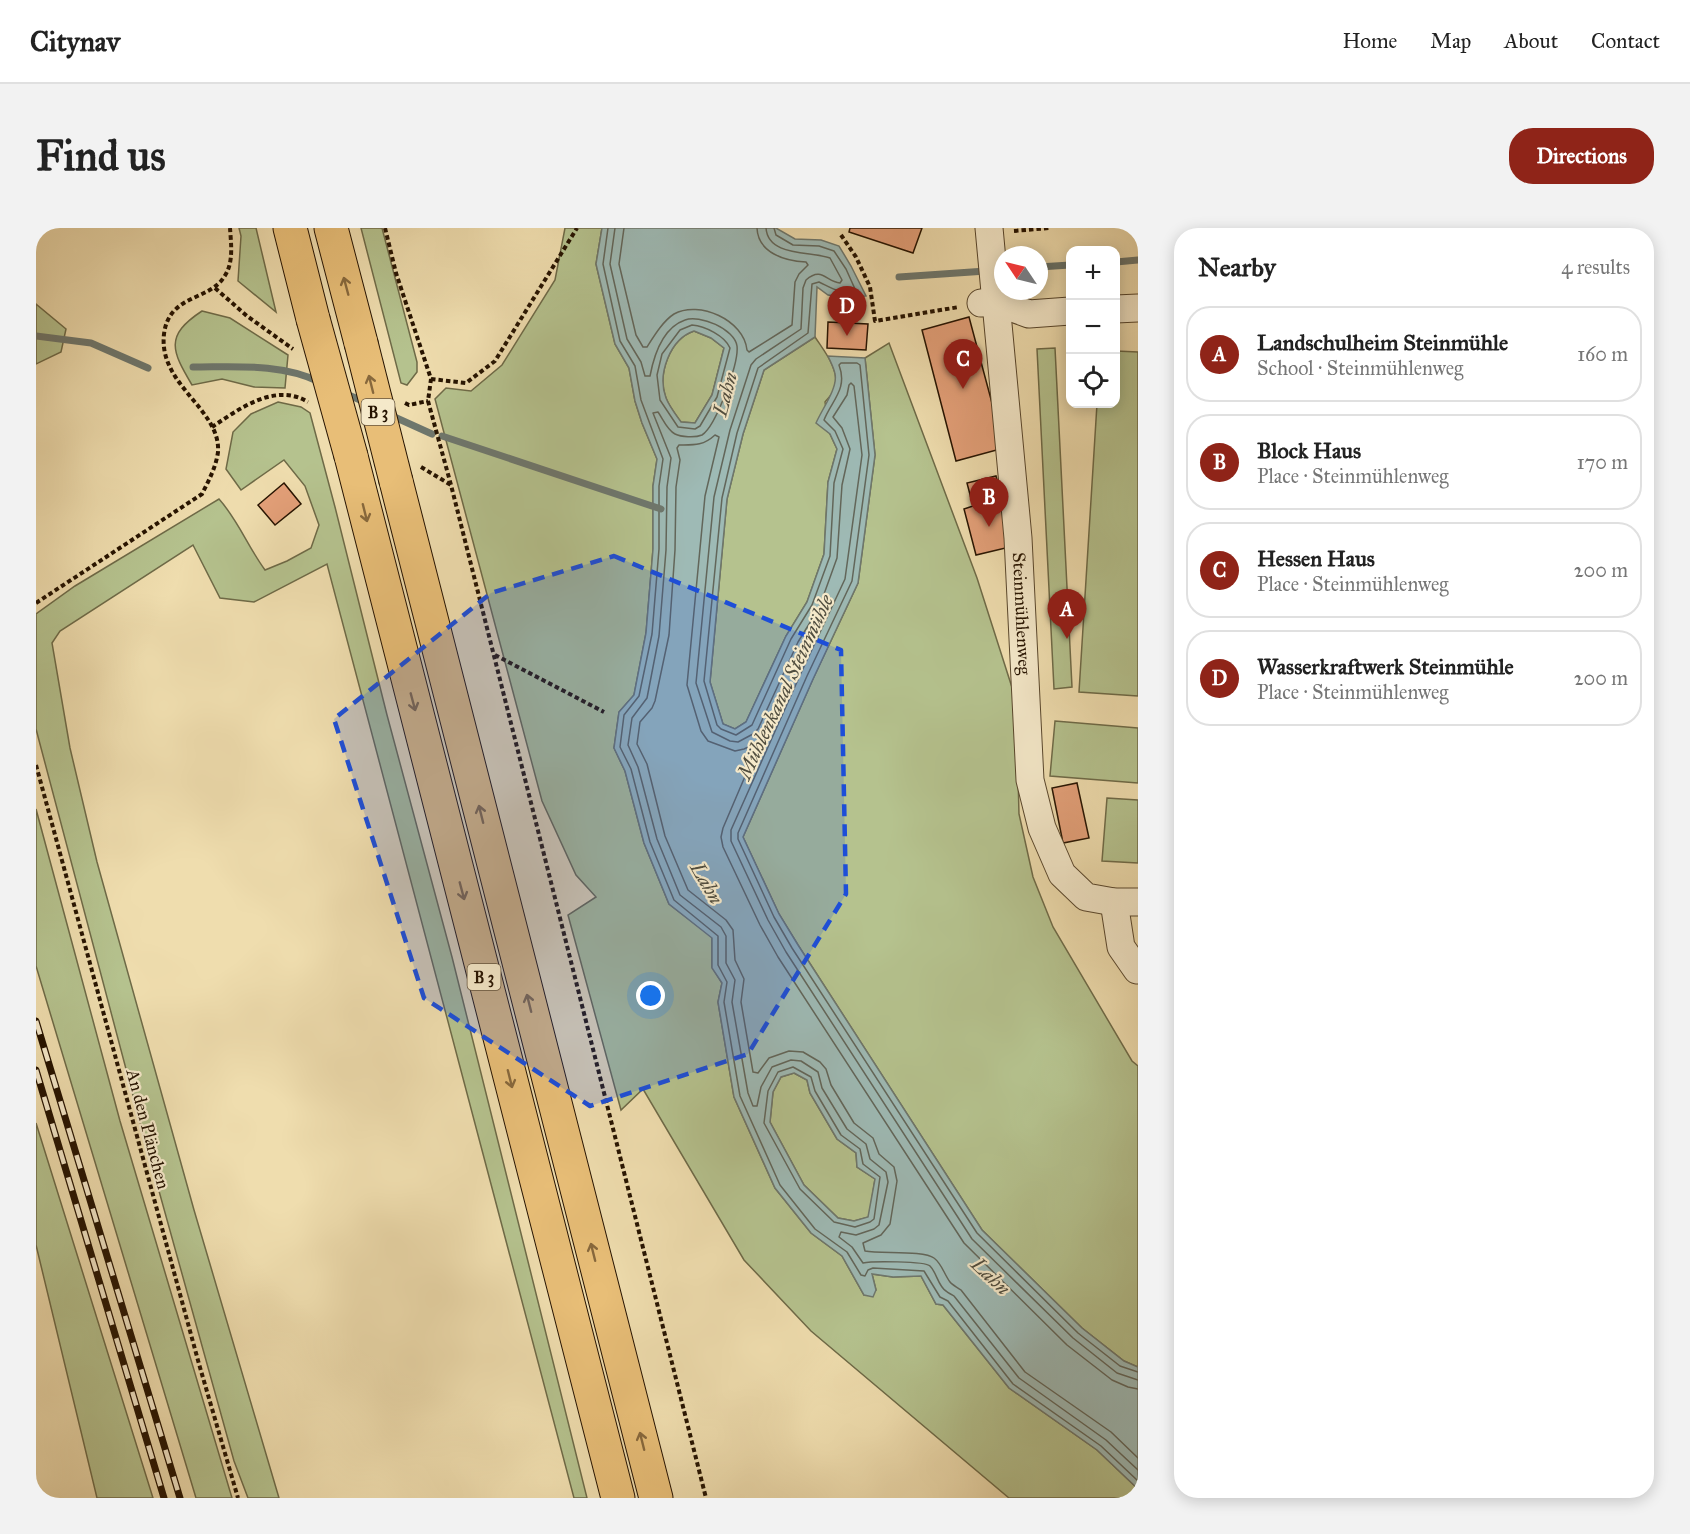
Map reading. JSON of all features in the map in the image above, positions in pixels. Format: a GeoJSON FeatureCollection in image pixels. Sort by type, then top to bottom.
{"type":"FeatureCollection","features":[{"type":"Feature","properties":{"kind":"highway","name":"B 3"},"geometry":{"type":"LineString","coordinates":[[290,228],[312,319],[351,456],[402,663],[618,1498]]}},
{"type":"Feature","properties":{"kind":"highway","name":"B 3"},"geometry":{"type":"LineString","coordinates":[[331,228],[656,1498]]}},
{"type":"Feature","properties":{"kind":"street","name":"Steinmühlenweg"},"geometry":{"type":"LineString","coordinates":[[990,237],[989,296],[1018,538],[1030,780],[1042,828],[1062,874],[1086,897],[1126,902]]}},
{"type":"Feature","properties":{"kind":"street"},"geometry":{"type":"LineString","coordinates":[[989,296],[1029,314],[1066,311]]}},
{"type":"Feature","properties":{"kind":"street"},"geometry":{"type":"LineString","coordinates":[[1120,309],[1138,308]]}},
{"type":"Feature","properties":{"kind":"street"},"geometry":{"type":"LineString","coordinates":[[1126,902],[1121,947],[1137,970]]}},
{"type":"Feature","properties":{"kind":"path"},"geometry":{"type":"LineString","coordinates":[[36,603],[202,494],[215,467],[218,449],[212,427],[175,377],[166,358],[164,334],[168,320],[179,307],[189,298],[215,288],[226,276],[231,254],[230,228]]}},
{"type":"Feature","properties":{"kind":"path"},"geometry":{"type":"LineString","coordinates":[[385,228],[396,273],[431,379],[428,401],[706,1498]]}},
{"type":"Feature","properties":{"kind":"path"},"geometry":{"type":"LineString","coordinates":[[431,379],[466,383],[495,361],[577,228]]}},
{"type":"Feature","properties":{"kind":"path"},"geometry":{"type":"LineString","coordinates":[[990,237],[1049,228]]}},
{"type":"Feature","properties":{"kind":"path"},"geometry":{"type":"LineString","coordinates":[[841,235],[856,257],[870,287],[875,321],[989,296]]}},
{"type":"Feature","properties":{"kind":"path"},"geometry":{"type":"LineString","coordinates":[[215,288],[247,316],[296,351]]}},
{"type":"Feature","properties":{"kind":"path"},"geometry":{"type":"LineString","coordinates":[[212,427],[243,406],[267,396],[299,396]]}},
{"type":"Feature","properties":{"kind":"path"},"geometry":{"type":"LineString","coordinates":[[494,655],[604,712]]}},
{"type":"Feature","properties":{"kind":"path","name":"An den Plänchen"},"geometry":{"type":"LineString","coordinates":[[36,765],[192,1342],[238,1498]]}},
{"type":"Feature","properties":{"kind":"highlighted area"},"geometry":{"type":"Polygon","coordinates":[[[614,556],[841,650],[846,894],[748,1054],[590,1106],[424,998],[334,719],[491,593],[614,556]]]}},
{"type":"Feature","properties":{"kind":"green space"},"geometry":{"type":"Polygon","coordinates":[[[239,228],[256,228],[276,312],[238,281],[241,236],[239,228]]]}},
{"type":"Feature","properties":{"kind":"green space"},"geometry":{"type":"Polygon","coordinates":[[[361,228],[382,228],[417,362],[417,372],[407,385],[401,383],[361,228]]]}},
{"type":"Feature","properties":{"kind":"green space"},"geometry":{"type":"Polygon","coordinates":[[[565,228],[602,228],[596,264],[615,344],[629,368],[635,401],[657,459],[653,486],[653,549],[646,633],[634,695],[619,712],[614,748],[625,771],[644,843],[669,904],[712,937],[712,967],[722,983],[718,1002],[734,1097],[775,1188],[811,1233],[842,1256],[864,1295],[876,1290],[872,1274],[893,1277],[921,1276],[936,1304],[943,1305],[1009,1388],[1097,1450],[1138,1489],[1138,1498],[1009,1498],[811,1331],[744,1260],[643,1089],[621,1110],[568,915],[596,897],[576,875],[542,801],[435,399],[446,388],[471,391],[502,365],[555,280],[565,228]]]}},
{"type":"Feature","properties":{"kind":"green space"},"geometry":{"type":"Polygon","coordinates":[[[36,304],[66,329],[61,352],[36,364],[36,304]]]}},
{"type":"Feature","properties":{"kind":"green space"},"geometry":{"type":"Polygon","coordinates":[[[202,311],[230,318],[288,355],[285,388],[254,387],[222,379],[192,385],[180,363],[175,345],[182,328],[202,311]]]}},
{"type":"Feature","properties":{"kind":"green space"},"geometry":{"type":"Polygon","coordinates":[[[694,331],[711,338],[724,348],[712,395],[695,423],[681,422],[666,398],[663,379],[672,349],[678,341],[694,331]]]}},
{"type":"Feature","properties":{"kind":"green space"},"geometry":{"type":"Polygon","coordinates":[[[815,337],[831,362],[836,376],[833,392],[825,402],[830,434],[837,449],[828,482],[824,554],[807,602],[786,636],[746,722],[735,729],[723,724],[710,682],[727,499],[743,434],[764,370],[815,337]]]}},
{"type":"Feature","properties":{"kind":"green space"},"geometry":{"type":"Polygon","coordinates":[[[889,343],[977,578],[1016,700],[1019,814],[1033,877],[1053,927],[1132,1061],[1138,1066],[1138,1367],[1124,1361],[1082,1328],[982,1230],[779,914],[743,837],[858,583],[875,455],[865,358],[889,343]]]}},
{"type":"Feature","properties":{"kind":"green space"},"geometry":{"type":"Polygon","coordinates":[[[1055,348],[1072,687],[1054,689],[1037,349],[1055,348]]]}},
{"type":"Feature","properties":{"kind":"green space"},"geometry":{"type":"Polygon","coordinates":[[[1120,351],[1138,352],[1138,696],[1079,692],[1097,408],[1120,408],[1120,351]]]}},
{"type":"Feature","properties":{"kind":"green space"},"geometry":{"type":"Polygon","coordinates":[[[278,402],[301,407],[310,413],[452,957],[587,1498],[574,1498],[327,564],[254,602],[220,598],[193,545],[60,631],[52,643],[70,748],[97,862],[194,1210],[279,1498],[248,1498],[234,1461],[144,1137],[36,729],[36,614],[75,586],[219,499],[265,570],[311,548],[319,525],[305,486],[284,460],[241,490],[226,469],[233,432],[251,414],[278,402]]]}},
{"type":"Feature","properties":{"kind":"green space"},"geometry":{"type":"Polygon","coordinates":[[[1055,721],[1138,728],[1138,783],[1050,776],[1055,721]]]}},
{"type":"Feature","properties":{"kind":"green space"},"geometry":{"type":"Polygon","coordinates":[[[1107,798],[1138,800],[1138,863],[1102,861],[1107,798]]]}},
{"type":"Feature","properties":{"kind":"green space"},"geometry":{"type":"Polygon","coordinates":[[[36,809],[120,1121],[232,1498],[196,1498],[36,966],[36,809]]]}},
{"type":"Feature","properties":{"kind":"green space"},"geometry":{"type":"Polygon","coordinates":[[[794,1073],[807,1080],[810,1093],[837,1139],[856,1153],[857,1167],[875,1179],[869,1217],[854,1221],[838,1218],[804,1185],[770,1122],[773,1092],[781,1077],[794,1073]]]}},
{"type":"Feature","properties":{"kind":"green space"},"geometry":{"type":"Polygon","coordinates":[[[36,1123],[153,1498],[97,1498],[36,1245],[36,1123]]]}},
{"type":"Feature","properties":{"kind":"water"},"geometry":{"type":"Polygon","coordinates":[[[602,228],[776,228],[795,239],[821,240],[839,246],[866,296],[849,298],[828,295],[817,287],[815,337],[764,370],[743,434],[727,499],[710,682],[723,724],[735,729],[746,722],[786,636],[807,602],[824,554],[828,482],[837,449],[830,434],[816,423],[834,386],[834,372],[828,356],[865,358],[875,455],[858,583],[743,837],[779,914],[982,1230],[1082,1328],[1124,1361],[1138,1367],[1138,1489],[1097,1450],[1009,1388],[943,1305],[936,1304],[921,1276],[893,1277],[872,1274],[876,1290],[873,1297],[864,1295],[842,1256],[811,1233],[775,1188],[734,1097],[718,1002],[722,983],[712,968],[712,938],[669,904],[644,843],[625,771],[614,748],[619,712],[634,695],[646,633],[653,549],[653,486],[657,459],[635,401],[629,368],[615,344],[596,264],[602,228]],[[694,331],[678,341],[672,349],[663,379],[666,398],[681,422],[695,423],[712,395],[724,348],[711,338],[694,331]],[[794,1073],[781,1077],[773,1092],[770,1122],[804,1185],[838,1218],[854,1221],[868,1217],[875,1179],[857,1167],[856,1153],[837,1139],[810,1093],[807,1080],[794,1073]]]}},
{"type":"Feature","properties":{"kind":"building"},"geometry":{"type":"Polygon","coordinates":[[[850,228],[922,228],[913,253],[849,232],[850,228]]]}},
{"type":"Feature","properties":{"kind":"building"},"geometry":{"type":"Polygon","coordinates":[[[969,317],[1004,448],[956,461],[922,330],[969,317]]]}},
{"type":"Feature","properties":{"kind":"building"},"geometry":{"type":"Polygon","coordinates":[[[828,322],[868,324],[866,350],[827,348],[828,322]]]}},
{"type":"Feature","properties":{"kind":"building"},"geometry":{"type":"Polygon","coordinates":[[[996,476],[1014,546],[976,555],[964,509],[973,506],[967,483],[996,476]]]}},
{"type":"Feature","properties":{"kind":"building"},"geometry":{"type":"Polygon","coordinates":[[[284,483],[301,504],[275,525],[258,505],[284,483]]]}},
{"type":"Feature","properties":{"kind":"building"},"geometry":{"type":"Polygon","coordinates":[[[1077,783],[1089,838],[1063,843],[1052,788],[1077,783]]]}},
{"type":"Feature","properties":{"kind":"waterway"},"geometry":{"type":"LineString","coordinates":[[1120,262],[1138,260]]}},
{"type":"Feature","properties":{"kind":"waterway"},"geometry":{"type":"LineString","coordinates":[[1048,266],[1066,265]]}},
{"type":"Feature","properties":{"kind":"waterway"},"geometry":{"type":"LineString","coordinates":[[899,277],[986,271]]}},
{"type":"Feature","properties":{"kind":"waterway"},"geometry":{"type":"LineString","coordinates":[[36,336],[91,343],[148,368]]}},
{"type":"Feature","properties":{"kind":"waterway"},"geometry":{"type":"LineString","coordinates":[[193,367],[258,367],[290,372],[320,382]]}},
{"type":"Feature","properties":{"kind":"waterway"},"geometry":{"type":"LineString","coordinates":[[344,393],[367,403]]}},
{"type":"Feature","properties":{"kind":"waterway"},"geometry":{"type":"LineString","coordinates":[[390,415],[432,434]]}},
{"type":"Feature","properties":{"kind":"waterway"},"geometry":{"type":"LineString","coordinates":[[442,436],[661,509]]}},
{"type":"Feature","properties":{"kind":"railway"},"geometry":{"type":"LineString","coordinates":[[36,1021],[180,1498]]}},
{"type":"Feature","properties":{"kind":"railway"},"geometry":{"type":"LineString","coordinates":[[36,1070],[164,1498]]}},
{"type":"Feature","properties":{"kind":"place","name":"Wasserkraftwerk Steinmühle"},"geometry":{"type":"Point","coordinates":[847,336]}},
{"type":"Feature","properties":{"kind":"place","name":"Hessen Haus"},"geometry":{"type":"Point","coordinates":[963,389]}},
{"type":"Feature","properties":{"kind":"place","name":"Block Haus"},"geometry":{"type":"Point","coordinates":[989,527]}},
{"type":"Feature","properties":{"kind":"place","name":"Landschulheim Steinmühle"},"geometry":{"type":"Point","coordinates":[1067,639]}},
{"type":"Feature","properties":{"kind":"water label","name":"Lahn"},"geometry":{"type":"Point","coordinates":[725,394]}},
{"type":"Feature","properties":{"kind":"water label","name":"Mühlenkanal Steinmühle"},"geometry":{"type":"Point","coordinates":[785,687]}},
{"type":"Feature","properties":{"kind":"water label","name":"Lahn"},"geometry":{"type":"Point","coordinates":[707,883]}},
{"type":"Feature","properties":{"kind":"water label","name":"Lahn"},"geometry":{"type":"Point","coordinates":[991,1276]}}]}
